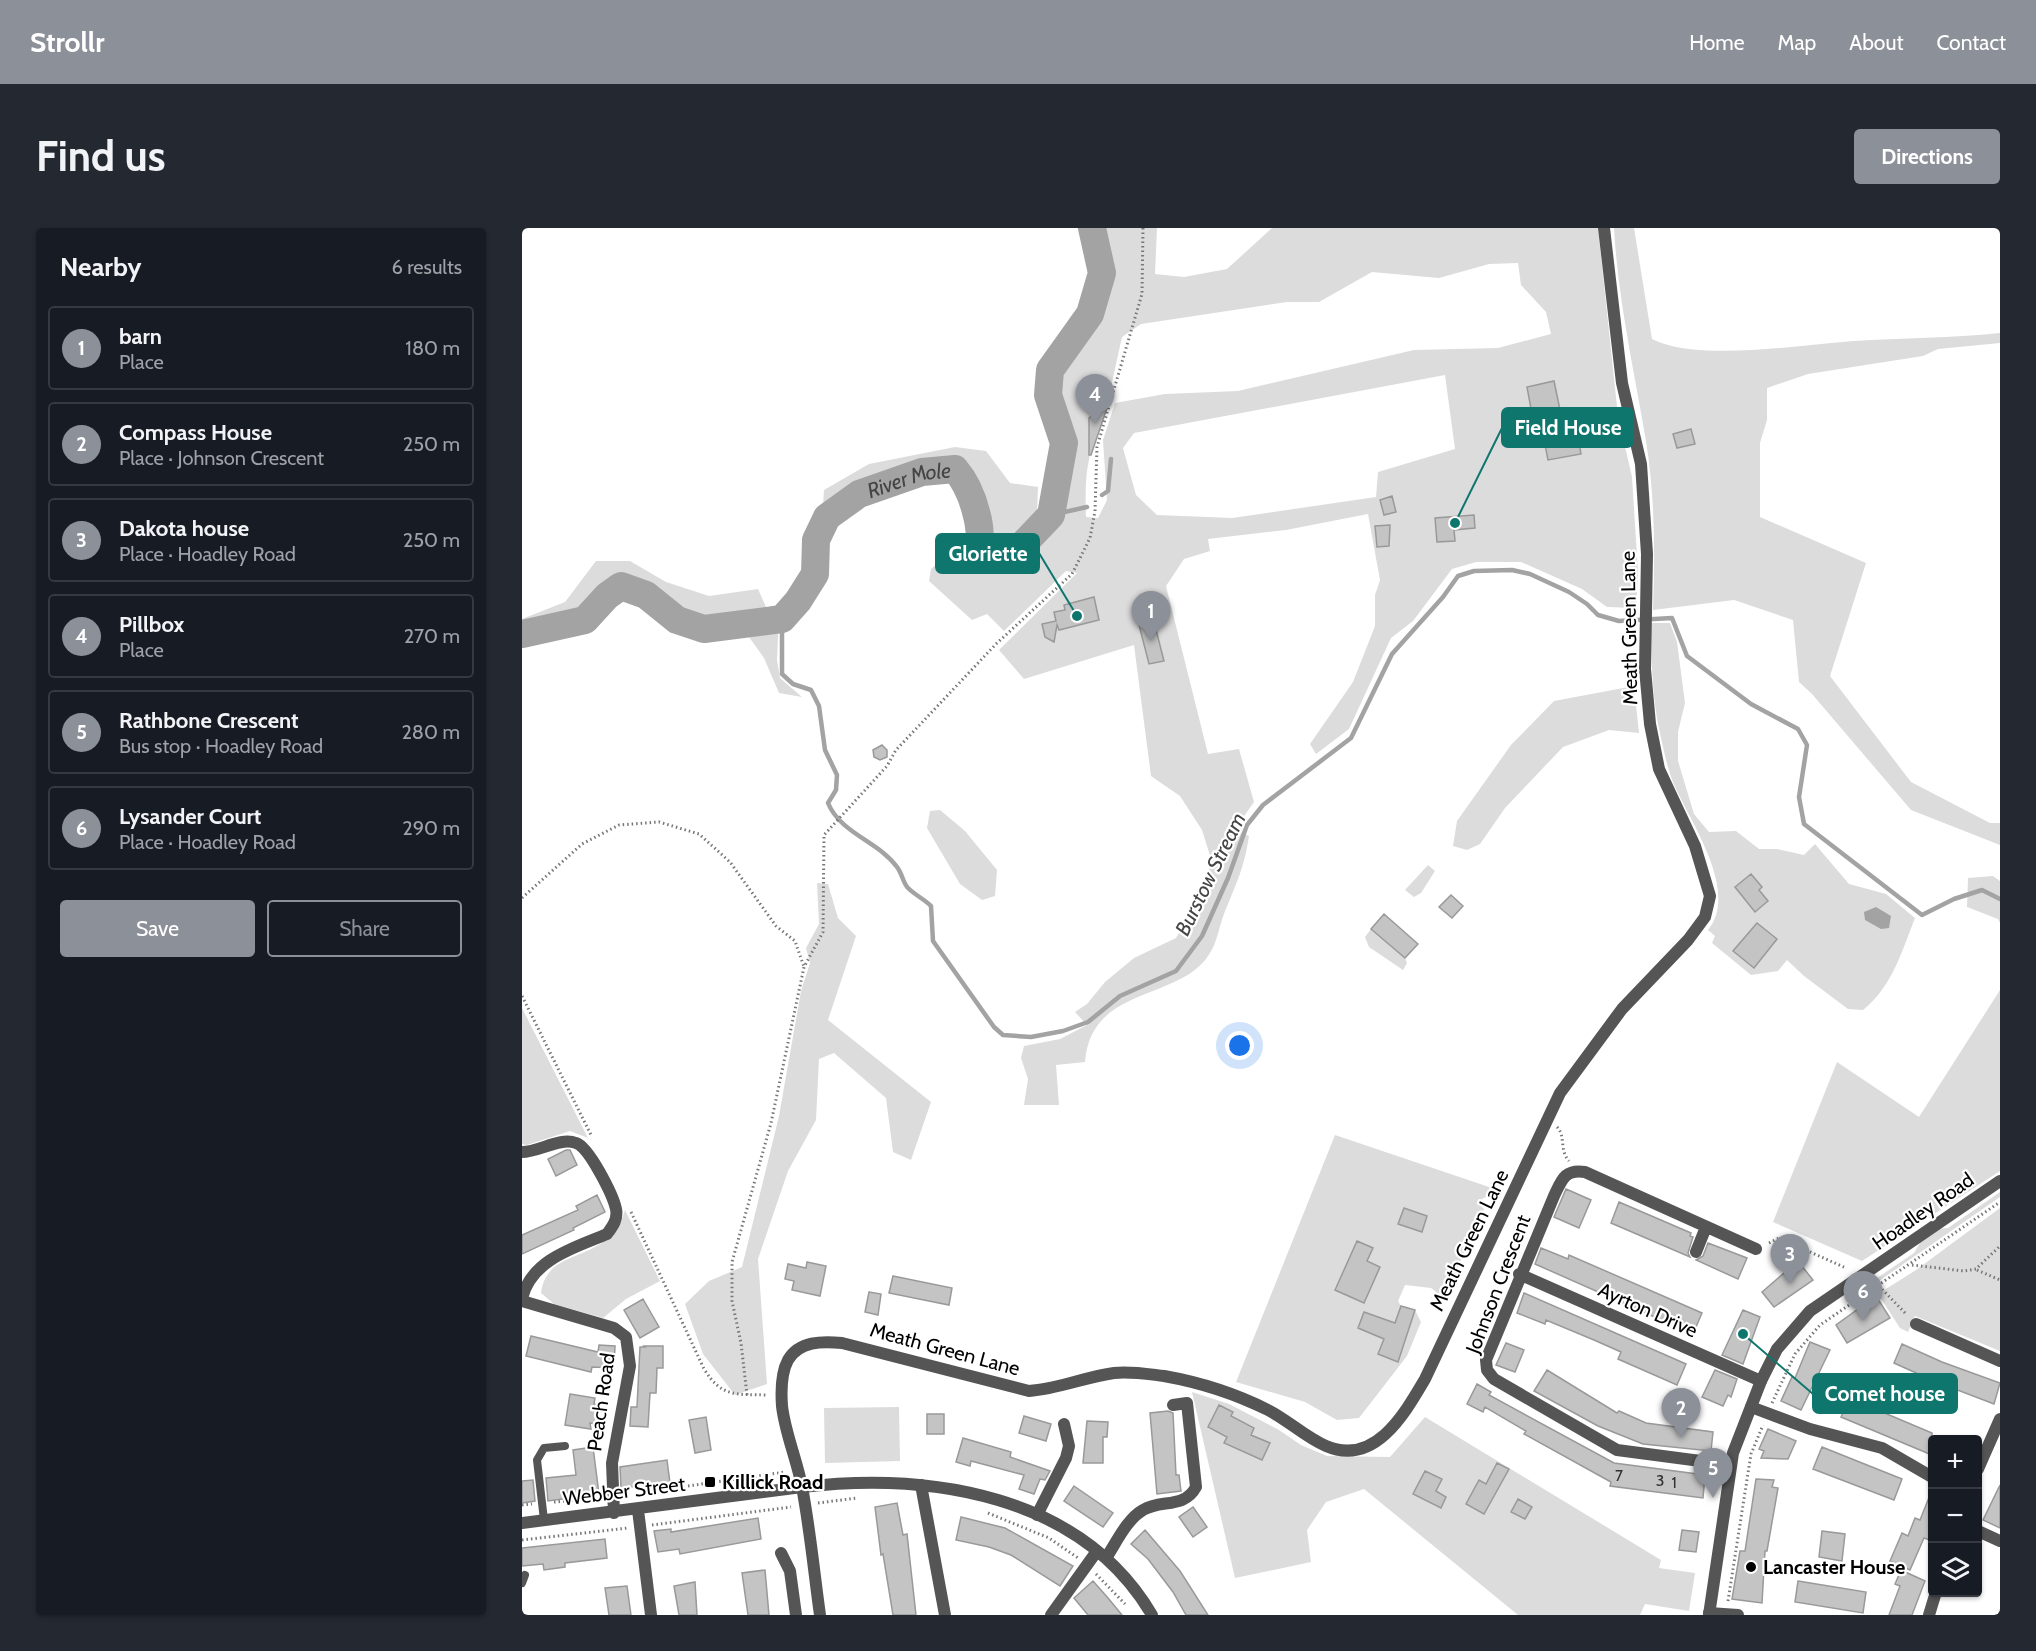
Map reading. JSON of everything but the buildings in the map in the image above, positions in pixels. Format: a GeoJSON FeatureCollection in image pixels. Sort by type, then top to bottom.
{"type":"FeatureCollection","features":[{"type":"Feature","properties":{"kind":"street","name":"Meath Green Lane"},"geometry":{"type":"LineString","coordinates":[[820,1615],[802,1487],[783,1409],[782,1395],[787,1362],[794,1352],[803,1346],[828,1341],[888,1353],[1029,1391],[1043,1390],[1113,1373],[1141,1373],[1167,1377],[1200,1384],[1252,1402],[1326,1446],[1348,1449],[1363,1448],[1379,1440],[1391,1429],[1425,1379],[1560,1093],[1623,1009],[1688,940],[1705,917],[1710,896],[1695,846],[1659,769],[1650,724],[1645,669],[1647,544],[1641,464],[1622,383],[1604,228]]}},
{"type":"Feature","properties":{"kind":"street"},"geometry":{"type":"LineString","coordinates":[[522,1152],[541,1150],[564,1142],[576,1142],[586,1149],[616,1210],[615,1224],[607,1234],[539,1267],[528,1280],[522,1299]]}},
{"type":"Feature","properties":{"kind":"street"},"geometry":{"type":"LineString","coordinates":[[1573,1170],[1585,1172],[1756,1250]]}},
{"type":"Feature","properties":{"kind":"street","name":"Johnson Crescent"},"geometry":{"type":"LineString","coordinates":[[1573,1170],[1564,1175],[1519,1274],[1486,1360],[1487,1370],[1494,1379],[1617,1450],[1731,1465]]}},
{"type":"Feature","properties":{"kind":"street","name":"Hoadley Road"},"geometry":{"type":"LineString","coordinates":[[1709,1614],[1733,1453],[1761,1381],[1777,1349],[1810,1311],[2000,1181]]}},
{"type":"Feature","properties":{"kind":"street"},"geometry":{"type":"LineString","coordinates":[[1696,1252],[1706,1227]]}},
{"type":"Feature","properties":{"kind":"street","name":"Ayrton Drive"},"geometry":{"type":"LineString","coordinates":[[1519,1274],[1761,1381]]}},
{"type":"Feature","properties":{"kind":"street","name":"Peach Road"},"geometry":{"type":"LineString","coordinates":[[522,1299],[614,1328],[626,1337],[630,1366],[612,1463],[614,1513]]}},
{"type":"Feature","properties":{"kind":"street"},"geometry":{"type":"LineString","coordinates":[[1916,1324],[2000,1361]]}},
{"type":"Feature","properties":{"kind":"street"},"geometry":{"type":"LineString","coordinates":[[1051,1615],[1087,1565],[1102,1554],[1136,1514],[1144,1508],[1185,1501],[1197,1487],[1187,1403],[1173,1405]]}},
{"type":"Feature","properties":{"kind":"street"},"geometry":{"type":"LineString","coordinates":[[1751,1407],[1810,1429],[1882,1448],[1928,1475]]}},
{"type":"Feature","properties":{"kind":"street"},"geometry":{"type":"LineString","coordinates":[[1982,1458],[2000,1419]]}},
{"type":"Feature","properties":{"kind":"street"},"geometry":{"type":"LineString","coordinates":[[1037,1515],[1066,1458],[1069,1446],[1064,1424]]}},
{"type":"Feature","properties":{"kind":"street"},"geometry":{"type":"LineString","coordinates":[[802,1487],[862,1482],[921,1485],[956,1489],[999,1499],[1070,1531],[1102,1554],[1152,1615]]}},
{"type":"Feature","properties":{"kind":"street"},"geometry":{"type":"LineString","coordinates":[[921,1485],[945,1615]]}},
{"type":"Feature","properties":{"kind":"street","name":"Webber Street"},"geometry":{"type":"LineString","coordinates":[[522,1523],[638,1510],[802,1487]]}},
{"type":"Feature","properties":{"kind":"street"},"geometry":{"type":"LineString","coordinates":[[638,1510],[651,1615]]}},
{"type":"Feature","properties":{"kind":"street"},"geometry":{"type":"LineString","coordinates":[[1982,1533],[2000,1541]]}},
{"type":"Feature","properties":{"kind":"street"},"geometry":{"type":"LineString","coordinates":[[781,1553],[790,1571],[796,1615]]}},
{"type":"Feature","properties":{"kind":"street"},"geometry":{"type":"LineString","coordinates":[[1929,1615],[1935,1597]]}},
{"type":"Feature","properties":{"kind":"street"},"geometry":{"type":"LineString","coordinates":[[1709,1614],[1732,1615]]}},
{"type":"Feature","properties":{"kind":"lane"},"geometry":{"type":"LineString","coordinates":[[544,1520],[537,1460],[544,1448],[565,1446]]}},
{"type":"Feature","properties":{"kind":"path"},"geometry":{"type":"LineString","coordinates":[[747,1395],[741,1343],[732,1301],[732,1262],[771,1123],[804,967],[823,932],[822,848],[824,835],[844,816],[887,766],[896,750],[996,644],[1072,574],[1090,538],[1095,511],[1097,447],[1142,294],[1143,228]]}},
{"type":"Feature","properties":{"kind":"path"},"geometry":{"type":"LineString","coordinates":[[522,898],[582,844],[619,825],[659,822],[699,834],[730,862],[776,926],[795,941],[804,967]]}},
{"type":"Feature","properties":{"kind":"path"},"geometry":{"type":"LineString","coordinates":[[522,996],[597,1146]]}},
{"type":"Feature","properties":{"kind":"path"},"geometry":{"type":"LineString","coordinates":[[1546,1122],[1560,1129],[1562,1149],[1573,1170]]}},
{"type":"Feature","properties":{"kind":"path"},"geometry":{"type":"LineString","coordinates":[[1772,1404],[1796,1354],[1820,1325],[2000,1202]]}},
{"type":"Feature","properties":{"kind":"path"},"geometry":{"type":"LineString","coordinates":[[630,1210],[704,1369],[714,1385],[735,1395],[782,1395]]}},
{"type":"Feature","properties":{"kind":"path"},"geometry":{"type":"LineString","coordinates":[[1756,1250],[1779,1238],[1846,1268]]}},
{"type":"Feature","properties":{"kind":"path"},"geometry":{"type":"LineString","coordinates":[[1976,1269],[2000,1246]]}},
{"type":"Feature","properties":{"kind":"path"},"geometry":{"type":"LineString","coordinates":[[1910,1265],[1976,1269],[2000,1280]]}},
{"type":"Feature","properties":{"kind":"path"},"geometry":{"type":"LineString","coordinates":[[1879,1286],[1916,1324]]}},
{"type":"Feature","properties":{"kind":"path"},"geometry":{"type":"LineString","coordinates":[[1732,1615],[1751,1454],[1764,1423]]}},
{"type":"Feature","properties":{"kind":"path"},"geometry":{"type":"LineString","coordinates":[[681,1487],[798,1470]]}},
{"type":"Feature","properties":{"kind":"path"},"geometry":{"type":"LineString","coordinates":[[522,1505],[612,1497]]}},
{"type":"Feature","properties":{"kind":"path"},"geometry":{"type":"LineString","coordinates":[[816,1504],[858,1498]]}},
{"type":"Feature","properties":{"kind":"path"},"geometry":{"type":"LineString","coordinates":[[650,1526],[793,1507]]}},
{"type":"Feature","properties":{"kind":"path"},"geometry":{"type":"LineString","coordinates":[[986,1512],[1049,1538],[1087,1565],[1129,1607]]}},
{"type":"Feature","properties":{"kind":"path"},"geometry":{"type":"LineString","coordinates":[[522,1540],[629,1528]]}},
{"type":"Feature","properties":{"kind":"shaded area"},"geometry":{"type":"Polygon","coordinates":[[[1098,228],[1157,228],[1155,274],[1184,277],[1227,269],[1272,228],[1598,228],[1618,416],[1632,477],[1638,572],[1636,608],[1607,607],[1582,589],[1521,562],[1476,562],[1452,569],[1413,621],[1391,638],[1349,729],[1316,754],[1310,744],[1353,682],[1375,626],[1375,595],[1380,580],[1368,514],[1286,530],[1208,539],[1210,551],[1184,559],[1166,586],[1208,754],[1239,749],[1254,802],[1235,829],[1249,836],[1242,867],[1212,949],[1197,969],[1179,980],[1120,1006],[1103,1019],[1091,1037],[1085,1062],[1056,1065],[1059,1105],[1024,1105],[1028,1079],[1021,1058],[1024,1046],[1060,1039],[1087,1025],[1075,1012],[1087,1004],[1105,982],[1134,958],[1176,938],[1205,889],[1211,859],[1202,830],[1180,796],[1151,776],[1134,645],[1024,679],[999,650],[1077,573],[1066,571],[1004,631],[987,614],[972,620],[929,581],[931,569],[956,548],[979,563],[1004,566],[1021,555],[1055,518],[1060,483],[1071,446],[1066,425],[1055,403],[1055,383],[1063,362],[1096,315],[1108,273],[1098,228]],[[1518,263],[1489,264],[1439,278],[1372,272],[1319,302],[1287,302],[1141,324],[1122,337],[1105,414],[1098,411],[1089,418],[1089,430],[1098,433],[1088,463],[1086,517],[1098,518],[1107,500],[1103,440],[1115,403],[1165,394],[1238,391],[1414,350],[1498,348],[1551,334],[1546,312],[1521,285],[1518,263]],[[1445,375],[1134,433],[1123,448],[1136,495],[1157,515],[1232,518],[1376,497],[1378,472],[1455,449],[1445,375]]]}},
{"type":"Feature","properties":{"kind":"shaded area"},"geometry":{"type":"Polygon","coordinates":[[[1614,228],[1634,228],[1652,339],[1671,346],[1695,350],[1750,350],[1853,341],[2000,333],[2000,343],[1938,349],[1923,356],[1808,374],[1767,388],[1767,420],[1760,443],[1760,517],[1866,563],[1830,676],[1911,782],[1990,823],[2000,823],[2000,845],[1911,810],[1812,694],[1799,682],[1793,620],[1734,600],[1653,610],[1654,546],[1651,483],[1623,308],[1614,228]]]}},
{"type":"Feature","properties":{"kind":"shaded area"},"geometry":{"type":"Polygon","coordinates":[[[955,447],[986,451],[1010,483],[1038,487],[1037,513],[1013,543],[997,543],[985,504],[967,463],[949,460],[930,461],[911,466],[874,480],[823,506],[824,490],[869,464],[955,447]]]}},
{"type":"Feature","properties":{"kind":"shaded area"},"geometry":{"type":"Polygon","coordinates":[[[596,561],[630,561],[666,582],[709,596],[758,589],[766,607],[779,614],[777,660],[780,678],[802,697],[779,693],[764,658],[749,637],[702,639],[732,628],[730,612],[691,617],[627,578],[609,581],[585,607],[522,627],[522,619],[565,602],[596,561]]]}},
{"type":"Feature","properties":{"kind":"shaded area"},"geometry":{"type":"Polygon","coordinates":[[[1651,623],[1670,623],[1677,642],[1685,703],[1678,732],[1678,761],[1694,814],[1709,832],[1736,831],[1759,849],[1777,849],[1804,855],[1815,844],[1849,884],[1886,894],[1915,918],[1889,979],[1882,991],[1863,1010],[1848,1009],[1804,976],[1787,960],[1778,971],[1751,975],[1712,943],[1715,936],[1708,930],[1716,914],[1718,895],[1715,876],[1700,835],[1673,782],[1666,760],[1654,699],[1651,623]]]}},
{"type":"Feature","properties":{"kind":"shaded area"},"geometry":{"type":"Polygon","coordinates":[[[1634,686],[1639,733],[1609,730],[1563,747],[1505,808],[1480,844],[1467,850],[1453,846],[1457,821],[1511,745],[1554,701],[1634,686]]]}},
{"type":"Feature","properties":{"kind":"shaded area"},"geometry":{"type":"Polygon","coordinates":[[[940,810],[965,831],[997,870],[995,896],[982,900],[960,884],[927,828],[930,811],[940,810]]]}},
{"type":"Feature","properties":{"kind":"shaded area"},"geometry":{"type":"Polygon","coordinates":[[[1428,865],[1435,871],[1421,893],[1414,897],[1405,890],[1428,865]]]}},
{"type":"Feature","properties":{"kind":"shaded area"},"geometry":{"type":"Polygon","coordinates":[[[1993,876],[2000,881],[2000,923],[1998,919],[1967,907],[1968,878],[1993,876]]]}},
{"type":"Feature","properties":{"kind":"shaded area"},"geometry":{"type":"Polygon","coordinates":[[[817,883],[828,884],[838,918],[856,936],[828,1020],[931,1102],[911,1160],[893,1152],[886,1098],[834,1053],[819,1059],[816,1120],[788,1171],[758,1259],[767,1384],[735,1395],[703,1354],[685,1304],[709,1281],[742,1267],[779,1116],[801,991],[810,963],[806,948],[819,924],[817,883]]]}},
{"type":"Feature","properties":{"kind":"shaded area"},"geometry":{"type":"Polygon","coordinates":[[[1876,907],[1891,916],[1889,928],[1881,929],[1865,920],[1864,912],[1876,907]]]}},
{"type":"Feature","properties":{"kind":"shaded area"},"geometry":{"type":"Polygon","coordinates":[[[1371,929],[1405,958],[1407,963],[1403,970],[1369,947],[1365,937],[1371,929]]]}},
{"type":"Feature","properties":{"kind":"shaded area"},"geometry":{"type":"Polygon","coordinates":[[[2000,990],[2000,1171],[1862,1261],[1773,1222],[1837,1062],[1919,1117],[2000,990]]]}},
{"type":"Feature","properties":{"kind":"shaded area"},"geometry":{"type":"Polygon","coordinates":[[[522,1008],[588,1138],[570,1131],[527,1145],[522,1144],[522,1008]]]}},
{"type":"Feature","properties":{"kind":"shaded area"},"geometry":{"type":"Polygon","coordinates":[[[1335,1135],[1498,1190],[1477,1202],[1484,1209],[1444,1298],[1431,1288],[1405,1285],[1398,1301],[1401,1306],[1415,1310],[1421,1322],[1407,1356],[1359,1418],[1337,1420],[1305,1402],[1236,1382],[1335,1135]]]}},
{"type":"Feature","properties":{"kind":"shaded area"},"geometry":{"type":"Polygon","coordinates":[[[2000,1192],[2000,1197],[1866,1290],[1864,1287],[1914,1253],[1924,1236],[1934,1229],[1948,1228],[2000,1192]]]}},
{"type":"Feature","properties":{"kind":"shaded area"},"geometry":{"type":"Polygon","coordinates":[[[2000,1208],[2000,1351],[1915,1316],[1908,1332],[1900,1328],[1878,1294],[1916,1270],[2000,1208]]]}},
{"type":"Feature","properties":{"kind":"shaded area"},"geometry":{"type":"Polygon","coordinates":[[[625,1210],[660,1281],[626,1299],[603,1318],[554,1304],[541,1293],[546,1278],[555,1267],[606,1240],[617,1228],[625,1210]]]}},
{"type":"Feature","properties":{"kind":"shaded area"},"geometry":{"type":"Polygon","coordinates":[[[1192,1392],[1229,1404],[1279,1430],[1301,1445],[1327,1456],[1390,1457],[1425,1417],[1661,1560],[1659,1568],[1695,1573],[1689,1611],[1645,1604],[1640,1615],[1518,1615],[1364,1489],[1326,1502],[1307,1530],[1311,1562],[1235,1578],[1192,1392]]]}},
{"type":"Feature","properties":{"kind":"shaded area"},"geometry":{"type":"Polygon","coordinates":[[[899,1407],[900,1461],[825,1463],[824,1408],[899,1407]]]}},
{"type":"Feature","properties":{"kind":"waterway","name":"River Mole"},"geometry":{"type":"LineString","coordinates":[[522,634],[585,620],[607,596],[621,586],[646,595],[677,620],[704,629],[782,619],[798,601],[815,574],[816,540],[827,517],[859,494],[922,472],[955,469],[971,497],[985,550],[989,555],[1010,558],[1051,515],[1064,443],[1048,395],[1050,370],[1090,314],[1102,273],[1092,228]]}},
{"type":"Feature","properties":{"kind":"waterway"},"geometry":{"type":"LineString","coordinates":[[1102,495],[1108,491],[1111,459]]}},
{"type":"Feature","properties":{"kind":"waterway"},"geometry":{"type":"LineString","coordinates":[[1051,515],[1087,507]]}},
{"type":"Feature","properties":{"kind":"waterway","name":"Burstow Stream"},"geometry":{"type":"LineString","coordinates":[[782,619],[782,674],[793,684],[811,690],[819,706],[825,750],[837,775],[836,790],[828,803],[842,822],[889,858],[899,869],[908,888],[931,906],[933,941],[994,1027],[1003,1035],[1031,1037],[1063,1031],[1088,1022],[1120,996],[1176,971],[1202,936],[1228,878],[1247,825],[1263,805],[1351,738],[1392,654],[1443,597],[1458,576],[1474,571],[1512,570],[1530,574],[1569,592],[1598,615],[1619,621],[1672,618],[1687,656],[1751,704],[1798,729],[1807,745],[1799,797],[1804,824],[1922,915],[1954,899],[1982,890],[2000,899]]}},
{"type":"Feature","properties":{"kind":"place","name":"Pillbox"},"geometry":{"type":"Point","coordinates":[1095,424]}},
{"type":"Feature","properties":{"kind":"place","name":"Field House"},"geometry":{"type":"Point","coordinates":[1455,523]}},
{"type":"Feature","properties":{"kind":"place","name":"Gloriette"},"geometry":{"type":"Point","coordinates":[1077,616]}},
{"type":"Feature","properties":{"kind":"place","name":"barn"},"geometry":{"type":"Point","coordinates":[1151,641]}},
{"type":"Feature","properties":{"kind":"place","name":"Dakota house"},"geometry":{"type":"Point","coordinates":[1790,1284]}},
{"type":"Feature","properties":{"kind":"place","name":"Lysander Court"},"geometry":{"type":"Point","coordinates":[1863,1321]}},
{"type":"Feature","properties":{"kind":"place","name":"Comet house"},"geometry":{"type":"Point","coordinates":[1743,1334]}},
{"type":"Feature","properties":{"kind":"place","name":"Compass House"},"geometry":{"type":"Point","coordinates":[1681,1438]}},
{"type":"Feature","properties":{"kind":"place","name":"Killick Road"},"geometry":{"type":"Point","coordinates":[710,1482]}},
{"type":"Feature","properties":{"kind":"place","name":"Rathbone Crescent"},"geometry":{"type":"Point","coordinates":[1713,1498]}},
{"type":"Feature","properties":{"kind":"place","name":"Lancaster House"},"geometry":{"type":"Point","coordinates":[1751,1567]}}]}
